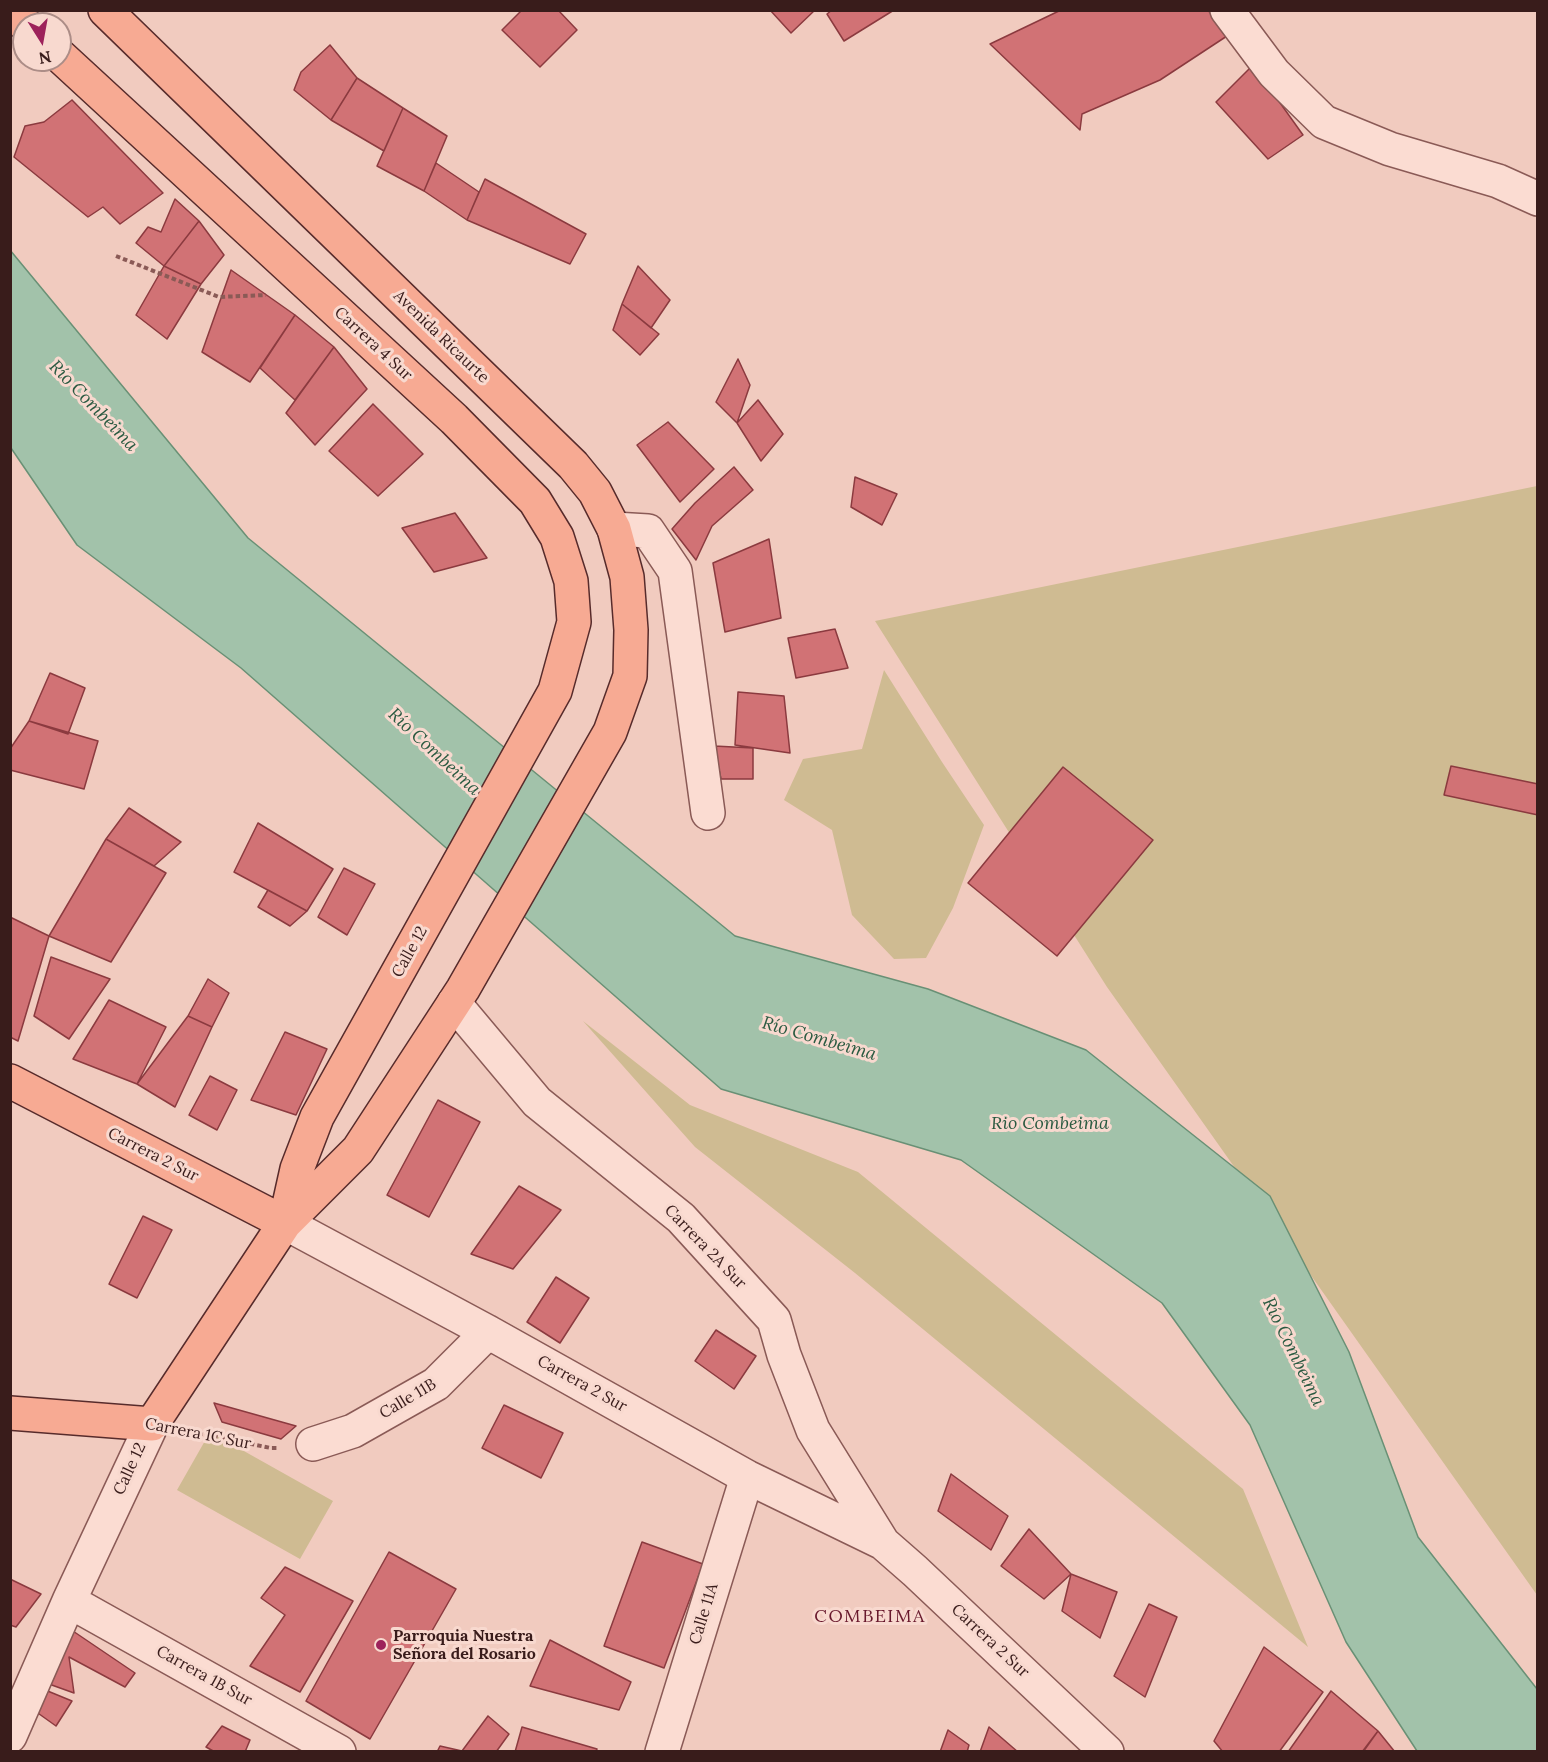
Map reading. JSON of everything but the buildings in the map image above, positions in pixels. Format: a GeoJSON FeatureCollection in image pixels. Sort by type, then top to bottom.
{"type":"FeatureCollection","features":[{"type":"Feature","properties":{"kind":"main road","name":"Avenida Ricaurte"},"geometry":{"type":"LineString","coordinates":[[105,10],[573,465],[595,492],[614,529],[627,577],[631,630],[630,676],[610,732]]}},
{"type":"Feature","properties":{"kind":"main road","name":"Carrera 4 Sur"},"geometry":{"type":"LineString","coordinates":[[72,67],[454,419],[535,501],[557,537],[571,581],[573,622],[555,691]]}},
{"type":"Feature","properties":{"kind":"main road","name":"Calle 12"},"geometry":{"type":"LineString","coordinates":[[285,1223],[297,1169],[317,1117],[555,691]]}},
{"type":"Feature","properties":{"kind":"main road","name":"Calle 12"},"geometry":{"type":"LineString","coordinates":[[152,1424],[285,1223],[358,1150],[458,996],[610,732]]}},
{"type":"Feature","properties":{"kind":"main road","name":"Carrera 2 Sur"},"geometry":{"type":"LineString","coordinates":[[10,1081],[285,1223]]}},
{"type":"Feature","properties":{"kind":"main road","name":"Carrera 1C Sur"},"geometry":{"type":"LineString","coordinates":[[10,1413],[152,1424]]}},
{"type":"Feature","properties":{"kind":"street"},"geometry":{"type":"LineString","coordinates":[[1227,10],[1274,73],[1324,122],[1390,149],[1498,181],[1538,199]]}},
{"type":"Feature","properties":{"kind":"street"},"geometry":{"type":"LineString","coordinates":[[614,529],[648,531],[675,571],[708,813]]}},
{"type":"Feature","properties":{"kind":"street","name":"Carrera 2A Sur"},"geometry":{"type":"LineString","coordinates":[[458,996],[537,1102],[681,1218],[774,1320],[784,1355],[813,1430],[883,1543]]}},
{"type":"Feature","properties":{"kind":"street","name":"Carrera 2 Sur"},"geometry":{"type":"LineString","coordinates":[[285,1223],[488,1332],[747,1477],[883,1543],[1107,1752]]}},
{"type":"Feature","properties":{"kind":"street","name":"Calle 11B"},"geometry":{"type":"LineString","coordinates":[[313,1444],[353,1431],[436,1384],[488,1332]]}},
{"type":"Feature","properties":{"kind":"street","name":"Calle 12"},"geometry":{"type":"LineString","coordinates":[[10,1736],[69,1601],[152,1424]]}},
{"type":"Feature","properties":{"kind":"street","name":"Calle 11A"},"geometry":{"type":"LineString","coordinates":[[662,1752],[747,1477]]}},
{"type":"Feature","properties":{"kind":"street","name":"Carrera 1B Sur"},"geometry":{"type":"LineString","coordinates":[[69,1601],[339,1752]]}},
{"type":"Feature","properties":{"kind":"path"},"geometry":{"type":"LineString","coordinates":[[116,256],[219,297],[317,293]]}},
{"type":"Feature","properties":{"kind":"path","name":"Carrera 1C Sur"},"geometry":{"type":"LineString","coordinates":[[152,1424],[271,1448],[313,1444]]}},
{"type":"Feature","properties":{"kind":"shaded area"},"geometry":{"type":"Polygon","coordinates":[[[1537,486],[1537,1595],[1107,987],[875,621],[1537,486]]]}},
{"type":"Feature","properties":{"kind":"shaded area"},"geometry":{"type":"Polygon","coordinates":[[[884,670],[984,825],[953,908],[926,958],[894,959],[852,915],[832,830],[784,800],[803,759],[862,749],[884,670]]]}},
{"type":"Feature","properties":{"kind":"shaded area"},"geometry":{"type":"Polygon","coordinates":[[[583,1021],[690,1105],[858,1172],[1243,1489],[1308,1647],[855,1273],[695,1147],[583,1021]]]}},
{"type":"Feature","properties":{"kind":"shaded area"},"geometry":{"type":"Polygon","coordinates":[[[210,1432],[333,1501],[300,1559],[177,1490],[210,1432]]]}},
{"type":"Feature","properties":{"kind":"water","name":"Rio Combeima"},"geometry":{"type":"Polygon","coordinates":[[[10,250],[248,538],[735,936],[928,989],[1086,1050],[1270,1196],[1349,1352],[1418,1537],[1537,1689],[1537,1751],[1417,1751],[1346,1642],[1250,1425],[1162,1303],[961,1160],[721,1089],[241,668],[77,545],[11,448],[10,250]]]}},
{"type":"Feature","properties":{"kind":"place","name":"Parroquia Nuestra Señora del Rosario"},"geometry":{"type":"Point","coordinates":[381,1645]}},
{"type":"Feature","properties":{"kind":"district","name":"COMBEIMA"},"geometry":{"type":"Point","coordinates":[870,1617]}},
{"type":"Feature","properties":{"kind":"water label","name":"Río Combeima"},"geometry":{"type":"Point","coordinates":[93,406]}},
{"type":"Feature","properties":{"kind":"water label","name":"Río Combeima"},"geometry":{"type":"Point","coordinates":[434,752]}},
{"type":"Feature","properties":{"kind":"water label","name":"Río Combeima"},"geometry":{"type":"Point","coordinates":[819,1039]}},
{"type":"Feature","properties":{"kind":"water label","name":"Río Combeima"},"geometry":{"type":"Point","coordinates":[1293,1352]}}]}
